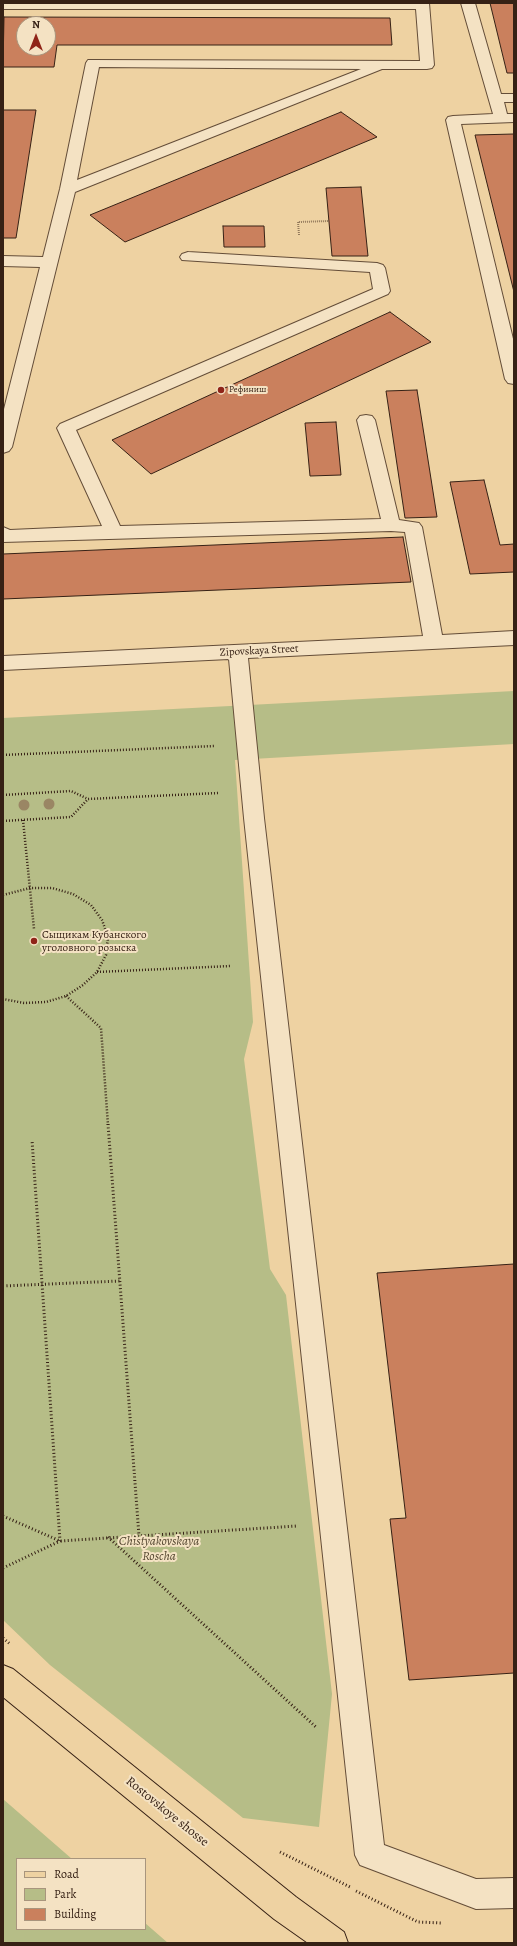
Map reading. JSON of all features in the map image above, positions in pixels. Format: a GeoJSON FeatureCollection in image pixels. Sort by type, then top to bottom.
{"type":"FeatureCollection","features":[{"type":"Feature","properties":{"kind":"main road","name":"Rostovskoye shosse"},"geometry":{"type":"LineString","coordinates":[[3,1679],[285,1908],[333,1943]]}},
{"type":"Feature","properties":{"kind":"street"},"geometry":{"type":"LineString","coordinates":[[468,3],[496,98],[508,118],[452,120],[514,378]]}},
{"type":"Feature","properties":{"kind":"street"},"geometry":{"type":"LineString","coordinates":[[3,5],[423,5],[427,65],[93,63],[68,189],[3,447]]}},
{"type":"Feature","properties":{"kind":"street"},"geometry":{"type":"LineString","coordinates":[[68,189],[387,64]]}},
{"type":"Feature","properties":{"kind":"street"},"geometry":{"type":"LineString","coordinates":[[496,98],[514,98]]}},
{"type":"Feature","properties":{"kind":"street"},"geometry":{"type":"LineString","coordinates":[[114,532],[66,428],[382,291],[377,268],[188,257]]}},
{"type":"Feature","properties":{"kind":"street"},"geometry":{"type":"LineString","coordinates":[[3,261],[50,262]]}},
{"type":"Feature","properties":{"kind":"street"},"geometry":{"type":"LineString","coordinates":[[366,420],[391,525]]}},
{"type":"Feature","properties":{"kind":"street"},"geometry":{"type":"LineString","coordinates":[[3,533],[5,536],[391,525],[413,527],[434,642]]}},
{"type":"Feature","properties":{"kind":"street","name":"Zipovskaya Street"},"geometry":{"type":"LineString","coordinates":[[3,663],[514,638]]}},
{"type":"Feature","properties":{"kind":"street"},"geometry":{"type":"LineString","coordinates":[[238,652],[254,818],[370,1855],[476,1894],[514,1893]]}},
{"type":"Feature","properties":{"kind":"path"},"geometry":{"type":"LineString","coordinates":[[3,755],[215,746]]}},
{"type":"Feature","properties":{"kind":"path"},"geometry":{"type":"LineString","coordinates":[[3,795],[71,791],[88,799],[220,793]]}},
{"type":"Feature","properties":{"kind":"path"},"geometry":{"type":"LineString","coordinates":[[3,822],[71,817],[88,799]]}},
{"type":"Feature","properties":{"kind":"path"},"geometry":{"type":"LineString","coordinates":[[23,820],[34,929]]}},
{"type":"Feature","properties":{"kind":"path"},"geometry":{"type":"LineString","coordinates":[[3,895],[30,888],[52,888],[73,894],[90,905],[102,920],[108,937],[106,955],[97,972],[83,986],[66,996],[46,1002],[24,1003],[3,999]]}},
{"type":"Feature","properties":{"kind":"path"},"geometry":{"type":"LineString","coordinates":[[97,972],[231,966]]}},
{"type":"Feature","properties":{"kind":"path"},"geometry":{"type":"LineString","coordinates":[[66,996],[101,1028],[139,1536]]}},
{"type":"Feature","properties":{"kind":"path"},"geometry":{"type":"LineString","coordinates":[[32,1140],[60,1541]]}},
{"type":"Feature","properties":{"kind":"path"},"geometry":{"type":"LineString","coordinates":[[3,1286],[120,1281]]}},
{"type":"Feature","properties":{"kind":"path"},"geometry":{"type":"LineString","coordinates":[[3,1516],[60,1541]]}},
{"type":"Feature","properties":{"kind":"path"},"geometry":{"type":"LineString","coordinates":[[3,1568],[60,1541],[334,1523]]}},
{"type":"Feature","properties":{"kind":"path"},"geometry":{"type":"LineString","coordinates":[[108,1537],[319,1730]]}},
{"type":"Feature","properties":{"kind":"path"},"geometry":{"type":"LineString","coordinates":[[3,1638],[14,1647]]}},
{"type":"Feature","properties":{"kind":"path"},"geometry":{"type":"LineString","coordinates":[[274,1849],[418,1922],[450,1923]]}},
{"type":"Feature","properties":{"kind":"green space","name":"Chistyakovskaya Roscha"},"geometry":{"type":"Polygon","coordinates":[[[514,691],[514,744],[235,760],[253,1022],[244,1059],[270,1269],[286,1295],[332,1694],[319,1827],[243,1818],[50,1665],[3,1620],[3,718],[514,691]]]}},
{"type":"Feature","properties":{"kind":"green space"},"geometry":{"type":"Polygon","coordinates":[[[3,1799],[71,1858],[16,1858],[16,1930],[146,1930],[146,1924],[168,1943],[3,1943],[3,1799]]]}},
{"type":"Feature","properties":{"kind":"building"},"geometry":{"type":"Polygon","coordinates":[[[490,3],[514,3],[514,73],[507,73],[490,3]]]}},
{"type":"Feature","properties":{"kind":"building"},"geometry":{"type":"Polygon","coordinates":[[[4,17],[16,17],[16,56],[56,56],[54,67],[3,67],[4,17]]]}},
{"type":"Feature","properties":{"kind":"building"},"geometry":{"type":"Polygon","coordinates":[[[56,17],[390,18],[392,45],[57,45],[56,52],[56,17]]]}},
{"type":"Feature","properties":{"kind":"building"},"geometry":{"type":"Polygon","coordinates":[[[3,110],[36,110],[16,238],[3,238],[3,110]]]}},
{"type":"Feature","properties":{"kind":"building"},"geometry":{"type":"Polygon","coordinates":[[[341,112],[377,137],[125,242],[90,215],[341,112]]]}},
{"type":"Feature","properties":{"kind":"building"},"geometry":{"type":"Polygon","coordinates":[[[514,134],[514,292],[475,135],[514,134]]]}},
{"type":"Feature","properties":{"kind":"building"},"geometry":{"type":"Polygon","coordinates":[[[361,187],[368,256],[332,256],[326,188],[361,187]]]}},
{"type":"Feature","properties":{"kind":"building"},"geometry":{"type":"Polygon","coordinates":[[[223,226],[264,226],[265,247],[224,247],[223,226]]]}},
{"type":"Feature","properties":{"kind":"building"},"geometry":{"type":"Polygon","coordinates":[[[390,312],[431,342],[151,474],[112,440],[390,312]]]}},
{"type":"Feature","properties":{"kind":"building"},"geometry":{"type":"Polygon","coordinates":[[[417,390],[437,517],[405,518],[386,391],[417,390]]]}},
{"type":"Feature","properties":{"kind":"building"},"geometry":{"type":"Polygon","coordinates":[[[336,422],[341,475],[310,476],[305,423],[336,422]]]}},
{"type":"Feature","properties":{"kind":"building"},"geometry":{"type":"Polygon","coordinates":[[[484,480],[500,545],[514,544],[514,572],[470,574],[450,482],[484,480]]]}},
{"type":"Feature","properties":{"kind":"building"},"geometry":{"type":"Polygon","coordinates":[[[403,537],[411,582],[3,599],[3,554],[403,537]]]}},
{"type":"Feature","properties":{"kind":"building"},"geometry":{"type":"Polygon","coordinates":[[[514,1264],[514,1673],[409,1680],[390,1519],[406,1518],[377,1273],[514,1264]]]}},
{"type":"Feature","properties":{"kind":"place","name":"Рефиниш"},"geometry":{"type":"Point","coordinates":[221,390]}},
{"type":"Feature","properties":{"kind":"place","name":"Сыщикам Кубанского уголовного розыска"},"geometry":{"type":"Point","coordinates":[34,941]}}]}
